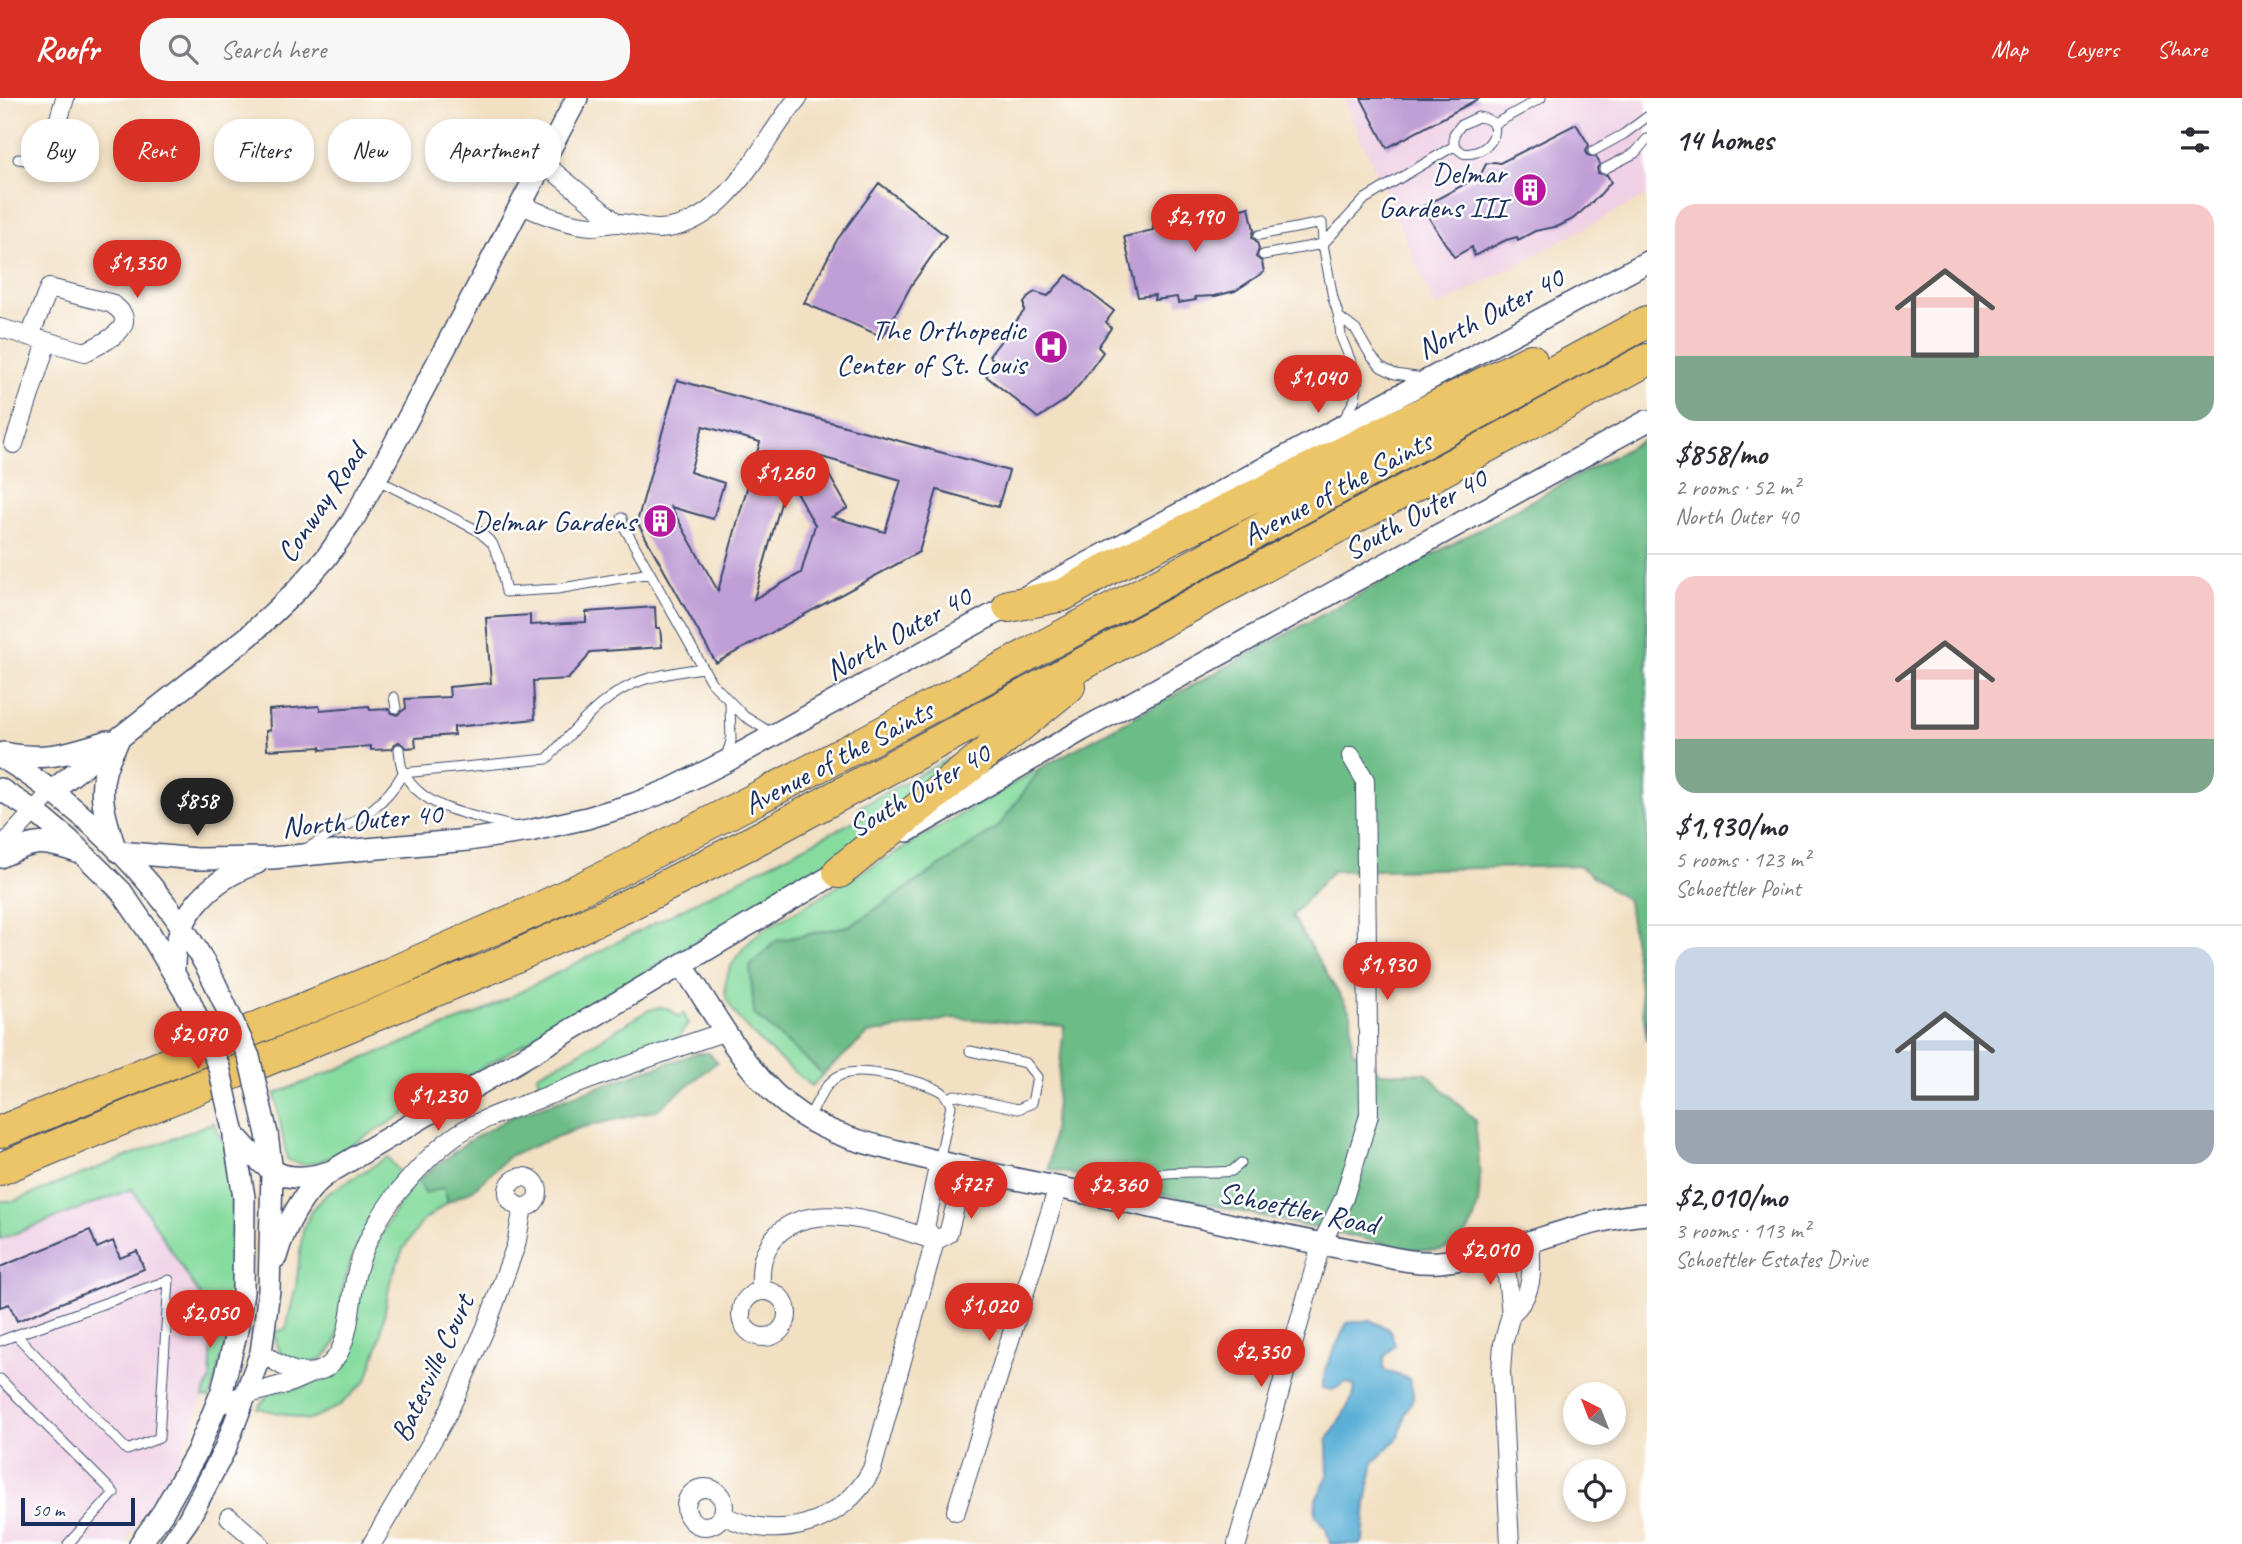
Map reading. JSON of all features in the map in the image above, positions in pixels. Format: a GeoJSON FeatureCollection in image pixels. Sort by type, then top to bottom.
{"type":"FeatureCollection","features":[{"type":"Feature","properties":{"kind":"highway"},"geometry":{"type":"LineString","coordinates":[[1009,606],[1063,595],[1110,568],[1534,359],[1643,324]]}},
{"type":"Feature","properties":{"kind":"highway","name":"Avenue of the Saints"},"geometry":{"type":"LineString","coordinates":[[0,1132],[385,976],[603,878],[856,747],[1643,324]]}},
{"type":"Feature","properties":{"kind":"highway","name":"Avenue of the Saints"},"geometry":{"type":"LineString","coordinates":[[0,1169],[479,973],[602,917],[750,843],[1647,360]]}},
{"type":"Feature","properties":{"kind":"highway"},"geometry":{"type":"LineString","coordinates":[[839,872],[1119,645]]}},
{"type":"Feature","properties":{"kind":"street"},"geometry":{"type":"LineString","coordinates":[[59,119],[65,98]]}},
{"type":"Feature","properties":{"kind":"street","name":"Conway Road"},"geometry":{"type":"LineString","coordinates":[[561,127],[577,98]]}},
{"type":"Feature","properties":{"kind":"street"},"geometry":{"type":"LineString","coordinates":[[520,204],[556,219],[591,226],[617,223],[661,229],[679,225],[702,216],[723,200],[739,182],[767,138],[798,98]]}},
{"type":"Feature","properties":{"kind":"street"},"geometry":{"type":"LineString","coordinates":[[561,177],[617,223]]}},
{"type":"Feature","properties":{"kind":"street","name":"Conway Road"},"geometry":{"type":"LineString","coordinates":[[0,849],[53,790],[249,636],[326,558],[353,520],[376,479],[532,182]]}},
{"type":"Feature","properties":{"kind":"street"},"geometry":{"type":"LineString","coordinates":[[556,219],[573,198],[573,187]]}},
{"type":"Feature","properties":{"kind":"street","name":"North Outer 40"},"geometry":{"type":"LineString","coordinates":[[117,849],[196,859],[272,858],[468,840],[529,831],[634,804],[725,762],[1647,262]]}},
{"type":"Feature","properties":{"kind":"street"},"geometry":{"type":"LineString","coordinates":[[0,328],[85,352],[113,338],[122,326],[123,315],[118,307],[110,303],[49,288],[30,336]]}},
{"type":"Feature","properties":{"kind":"street"},"geometry":{"type":"LineString","coordinates":[[14,444],[47,342]]}},
{"type":"Feature","properties":{"kind":"street","name":"South Outer 40"},"geometry":{"type":"LineString","coordinates":[[272,1172],[313,1177],[332,1171],[1082,730],[1647,421]]}},
{"type":"Feature","properties":{"kind":"street"},"geometry":{"type":"LineString","coordinates":[[0,754],[22,757],[59,756],[120,737]]}},
{"type":"Feature","properties":{"kind":"street"},"geometry":{"type":"LineString","coordinates":[[117,849],[103,811],[101,793],[107,762],[120,737]]}},
{"type":"Feature","properties":{"kind":"street"},"geometry":{"type":"LineString","coordinates":[[0,754],[53,790],[117,849],[148,883],[200,952],[249,1057],[267,1133],[272,1172],[270,1283],[261,1353],[226,1449],[188,1520],[171,1544]]}},
{"type":"Feature","properties":{"kind":"street"},"geometry":{"type":"LineString","coordinates":[[1237,1544],[1321,1245],[1344,1198],[1369,1115],[1365,780],[1351,756]]}},
{"type":"Feature","properties":{"kind":"street"},"geometry":{"type":"LineString","coordinates":[[0,789],[34,811],[121,891],[189,999],[219,1067],[238,1142],[244,1197],[243,1292],[237,1330],[222,1391],[197,1452],[163,1511],[140,1544]]}},
{"type":"Feature","properties":{"kind":"street"},"geometry":{"type":"LineString","coordinates":[[0,857],[32,843],[54,844],[83,854]]}},
{"type":"Feature","properties":{"kind":"street"},"geometry":{"type":"LineString","coordinates":[[174,972],[181,926],[195,904],[214,884],[235,871],[272,858]]}},
{"type":"Feature","properties":{"kind":"street","name":"Schoettler Road"},"geometry":{"type":"LineString","coordinates":[[682,965],[724,1032],[780,1098],[808,1118],[845,1138],[939,1163],[1321,1245],[1418,1262],[1439,1262],[1493,1251],[1619,1216],[1647,1214]]}},
{"type":"Feature","properties":{"kind":"street"},"geometry":{"type":"LineString","coordinates":[[215,1408],[228,1400],[289,1383],[329,1365],[339,1354],[346,1341],[357,1273],[375,1228],[400,1191],[433,1154],[453,1137],[496,1115],[724,1032]]}},
{"type":"Feature","properties":{"kind":"street"},"geometry":{"type":"LineString","coordinates":[[238,1142],[272,1172]]}},
{"type":"Feature","properties":{"kind":"street"},"geometry":{"type":"LineString","coordinates":[[935,1241],[925,1227],[939,1163]]}},
{"type":"Feature","properties":{"kind":"street"},"geometry":{"type":"LineString","coordinates":[[723,1515],[738,1527],[755,1533],[798,1537],[842,1508],[857,1494],[872,1469],[935,1241],[948,1234],[965,1169]]}},
{"type":"Feature","properties":{"kind":"street"},"geometry":{"type":"LineString","coordinates":[[270,1283],[282,1235],[300,1205],[323,1177],[332,1171]]}},
{"type":"Feature","properties":{"kind":"street"},"geometry":{"type":"LineString","coordinates":[[956,1511],[1058,1187]]}},
{"type":"Feature","properties":{"kind":"street","name":"Batesville Court"},"geometry":{"type":"LineString","coordinates":[[372,1544],[426,1453],[458,1391],[486,1327],[516,1245],[523,1207]]}},
{"type":"Feature","properties":{"kind":"street"},"geometry":{"type":"LineString","coordinates":[[761,1291],[763,1261],[769,1246],[789,1226],[803,1219],[821,1215],[840,1216],[935,1241]]}},
{"type":"Feature","properties":{"kind":"street"},"geometry":{"type":"LineString","coordinates":[[1511,1314],[1523,1303],[1528,1292],[1531,1272],[1530,1240]]}},
{"type":"Feature","properties":{"kind":"street"},"geometry":{"type":"LineString","coordinates":[[1493,1251],[1507,1276],[1511,1314],[1503,1344],[1501,1373],[1510,1544]]}},
{"type":"Feature","properties":{"kind":"street"},"geometry":{"type":"LineString","coordinates":[[261,1353],[292,1371],[318,1370]]}},
{"type":"Feature","properties":{"kind":"street"},"geometry":{"type":"LineString","coordinates":[[229,1517],[260,1544]]}},
{"type":"Feature","properties":{"kind":"lane"},"geometry":{"type":"LineString","coordinates":[[1493,125],[1541,98]]}},
{"type":"Feature","properties":{"kind":"lane"},"geometry":{"type":"LineString","coordinates":[[1593,151],[1624,134],[1647,117]]}},
{"type":"Feature","properties":{"kind":"lane"},"geometry":{"type":"LineString","coordinates":[[1484,118],[1493,125],[1494,138],[1491,143],[1475,153],[1463,153],[1454,146],[1456,129],[1472,119],[1484,118]]}},
{"type":"Feature","properties":{"kind":"lane"},"geometry":{"type":"LineString","coordinates":[[1604,169],[1635,153],[1647,139]]}},
{"type":"Feature","properties":{"kind":"lane"},"geometry":{"type":"LineString","coordinates":[[1263,255],[1323,244],[1364,199],[1454,146]]}},
{"type":"Feature","properties":{"kind":"lane"},"geometry":{"type":"LineString","coordinates":[[1259,235],[1322,223],[1323,244],[1341,337],[1358,379],[1354,399],[1340,427]]}},
{"type":"Feature","properties":{"kind":"lane"},"geometry":{"type":"LineString","coordinates":[[1339,317],[1356,330],[1371,356],[1381,367],[1395,374],[1429,379]]}},
{"type":"Feature","properties":{"kind":"lane"},"geometry":{"type":"LineString","coordinates":[[376,479],[477,530],[492,542],[499,558],[506,592],[557,589],[650,573]]}},
{"type":"Feature","properties":{"kind":"lane"},"geometry":{"type":"LineString","coordinates":[[622,518],[623,525],[702,668],[744,716],[775,735]]}},
{"type":"Feature","properties":{"kind":"lane"},"geometry":{"type":"LineString","coordinates":[[403,773],[547,760],[595,709],[618,692],[642,681],[702,668]]}},
{"type":"Feature","properties":{"kind":"lane"},"geometry":{"type":"LineString","coordinates":[[394,697],[396,708]]}},
{"type":"Feature","properties":{"kind":"lane"},"geometry":{"type":"LineString","coordinates":[[725,762],[731,740],[730,703]]}},
{"type":"Feature","properties":{"kind":"lane"},"geometry":{"type":"LineString","coordinates":[[399,749],[403,773],[412,785],[445,807],[529,831]]}},
{"type":"Feature","properties":{"kind":"lane"},"geometry":{"type":"LineString","coordinates":[[296,855],[356,822],[393,791],[403,773]]}},
{"type":"Feature","properties":{"kind":"lane"},"geometry":{"type":"LineString","coordinates":[[948,1098],[955,1096],[1018,1109],[1032,1103],[1037,1077],[1032,1068],[1026,1063],[970,1051]]}},
{"type":"Feature","properties":{"kind":"lane"},"geometry":{"type":"LineString","coordinates":[[808,1118],[830,1082],[839,1075],[865,1070],[890,1075],[941,1092],[948,1098],[950,1106],[939,1163]]}},
{"type":"Feature","properties":{"kind":"lane"},"geometry":{"type":"LineString","coordinates":[[1119,1200],[1125,1190],[1139,1179],[1182,1172],[1232,1171],[1241,1163]]}},
{"type":"Feature","properties":{"kind":"lane"},"geometry":{"type":"LineString","coordinates":[[0,1341],[16,1335],[169,1280],[159,1438],[127,1450],[16,1335]]}},
{"type":"Feature","properties":{"kind":"lane"},"geometry":{"type":"LineString","coordinates":[[0,1379],[114,1493],[68,1544]]}},
{"type":"Feature","properties":{"kind":"shaded area"},"geometry":{"type":"Polygon","coordinates":[[[1343,98],[1647,98],[1647,195],[1436,308],[1343,98]]]}},
{"type":"Feature","properties":{"kind":"shaded area"},"geometry":{"type":"Polygon","coordinates":[[[132,1189],[213,1316],[210,1380],[183,1449],[160,1492],[124,1544],[0,1544],[0,1239],[132,1189]]]}},
{"type":"Feature","properties":{"kind":"green space"},"geometry":{"type":"Polygon","coordinates":[[[1647,438],[1647,1040],[1628,901],[1579,866],[1332,871],[1292,916],[1351,1014],[1352,1050],[1381,1073],[1426,1073],[1475,1120],[1479,1194],[1476,1213],[1469,1230],[1458,1242],[1437,1251],[1409,1249],[1049,1169],[1064,1026],[953,1018],[868,1034],[823,1074],[754,1014],[750,966],[776,941],[852,925],[998,827],[1042,767],[1647,438]]]}},
{"type":"Feature","properties":{"kind":"green space"},"geometry":{"type":"Polygon","coordinates":[[[950,758],[957,766],[853,845],[795,884],[331,1157],[303,1164],[287,1159],[275,1094],[481,1012],[862,817],[859,807],[950,758]]]}},
{"type":"Feature","properties":{"kind":"green space"},"geometry":{"type":"Polygon","coordinates":[[[1042,767],[999,827],[852,925],[776,941],[754,1014],[823,1074],[812,1086],[747,1028],[728,1002],[726,982],[736,958],[760,932],[1042,767]]]}},
{"type":"Feature","properties":{"kind":"green space"},"geometry":{"type":"Polygon","coordinates":[[[661,1007],[669,1009],[679,1017],[684,1013],[688,1024],[678,1038],[540,1088],[537,1074],[568,1059],[649,1010],[661,1007]]]}},
{"type":"Feature","properties":{"kind":"green space"},"geometry":{"type":"Polygon","coordinates":[[[697,1053],[709,1053],[717,1062],[657,1110],[579,1128],[509,1156],[473,1190],[448,1202],[444,1188],[425,1193],[418,1180],[467,1142],[511,1117],[697,1053]]]}},
{"type":"Feature","properties":{"kind":"green space"},"geometry":{"type":"Polygon","coordinates":[[[214,1122],[221,1140],[228,1140],[235,1266],[231,1326],[210,1398],[203,1397],[210,1380],[213,1316],[132,1189],[0,1239],[0,1201],[14,1201],[214,1122]]]}},
{"type":"Feature","properties":{"kind":"green space"},"geometry":{"type":"Polygon","coordinates":[[[388,1157],[401,1174],[373,1215],[352,1259],[343,1291],[335,1344],[318,1360],[303,1366],[296,1364],[282,1354],[274,1332],[286,1329],[296,1286],[303,1229],[312,1209],[327,1194],[388,1157]]]}},
{"type":"Feature","properties":{"kind":"green space"},"geometry":{"type":"Polygon","coordinates":[[[418,1180],[444,1187],[448,1202],[423,1221],[403,1249],[390,1282],[380,1339],[367,1380],[338,1407],[308,1420],[258,1408],[270,1393],[308,1385],[324,1378],[341,1365],[360,1291],[377,1245],[401,1201],[418,1180]]]}},
{"type":"Feature","properties":{"kind":"water"},"geometry":{"type":"Polygon","coordinates":[[[1370,1320],[1390,1330],[1395,1345],[1384,1357],[1384,1370],[1409,1379],[1414,1396],[1405,1414],[1399,1437],[1374,1462],[1366,1502],[1363,1541],[1361,1544],[1330,1544],[1326,1529],[1315,1515],[1316,1500],[1328,1475],[1327,1441],[1353,1397],[1355,1386],[1346,1382],[1333,1390],[1322,1388],[1326,1367],[1347,1323],[1370,1320]]]}},
{"type":"Feature","properties":{"kind":"building"},"geometry":{"type":"Polygon","coordinates":[[[1361,98],[1480,98],[1387,148],[1361,98]]]}},
{"type":"Feature","properties":{"kind":"building","name":"Delmar Gardens III"},"geometry":{"type":"Polygon","coordinates":[[[1576,124],[1589,145],[1587,155],[1596,157],[1600,164],[1598,173],[1607,175],[1611,182],[1598,197],[1573,219],[1559,226],[1535,231],[1518,240],[1517,237],[1506,240],[1474,256],[1472,247],[1454,257],[1422,207],[1480,176],[1486,164],[1500,163],[1576,124]]]}},
{"type":"Feature","properties":{"kind":"building"},"geometry":{"type":"Polygon","coordinates":[[[879,183],[946,236],[912,284],[883,337],[804,303],[837,240],[879,183]]]}},
{"type":"Feature","properties":{"kind":"building"},"geometry":{"type":"Polygon","coordinates":[[[1230,202],[1233,211],[1249,207],[1254,230],[1252,237],[1259,249],[1256,257],[1262,262],[1264,272],[1235,291],[1195,297],[1196,300],[1178,303],[1177,297],[1154,300],[1155,295],[1138,297],[1124,237],[1153,230],[1154,218],[1161,212],[1171,212],[1174,215],[1230,202]]]}},
{"type":"Feature","properties":{"kind":"building"},"geometry":{"type":"Polygon","coordinates":[[[1067,275],[1114,311],[1106,322],[1111,328],[1098,347],[1103,352],[1081,383],[1067,399],[1038,418],[986,376],[997,362],[989,356],[1024,311],[1024,303],[1030,295],[1035,292],[1048,296],[1067,275]]]}},
{"type":"Feature","properties":{"kind":"building","name":"Delmar Gardens"},"geometry":{"type":"Polygon","coordinates":[[[677,380],[1009,471],[998,507],[937,490],[919,552],[716,663],[637,522],[677,380]],[[703,426],[690,472],[724,483],[713,519],[671,507],[718,591],[760,442],[703,426]],[[818,456],[848,508],[832,517],[885,532],[901,480],[818,456]],[[788,478],[754,599],[801,573],[815,525],[788,478]]]}},
{"type":"Feature","properties":{"kind":"building"},"geometry":{"type":"Polygon","coordinates":[[[655,607],[656,628],[660,628],[662,647],[590,652],[568,679],[533,681],[535,719],[454,727],[454,735],[415,738],[416,747],[406,748],[399,742],[394,744],[392,749],[371,750],[371,746],[267,750],[269,710],[369,706],[370,710],[389,709],[397,715],[406,708],[405,699],[450,697],[449,687],[491,683],[486,618],[530,615],[530,625],[586,622],[586,612],[655,607]]]}},
{"type":"Feature","properties":{"kind":"building"},"geometry":{"type":"Polygon","coordinates":[[[90,1230],[97,1248],[113,1241],[120,1258],[137,1251],[144,1269],[17,1321],[9,1304],[0,1307],[0,1267],[90,1230]]]}},
{"type":"Feature","properties":{"kind":"place","name":"Delmar Gardens III"},"geometry":{"type":"Point","coordinates":[1530,190]}},
{"type":"Feature","properties":{"kind":"place","name":"The Orthopedic Center of St. Louis"},"geometry":{"type":"Point","coordinates":[1051,347]}},
{"type":"Feature","properties":{"kind":"place","name":"Delmar Gardens"},"geometry":{"type":"Point","coordinates":[660,521]}}]}
